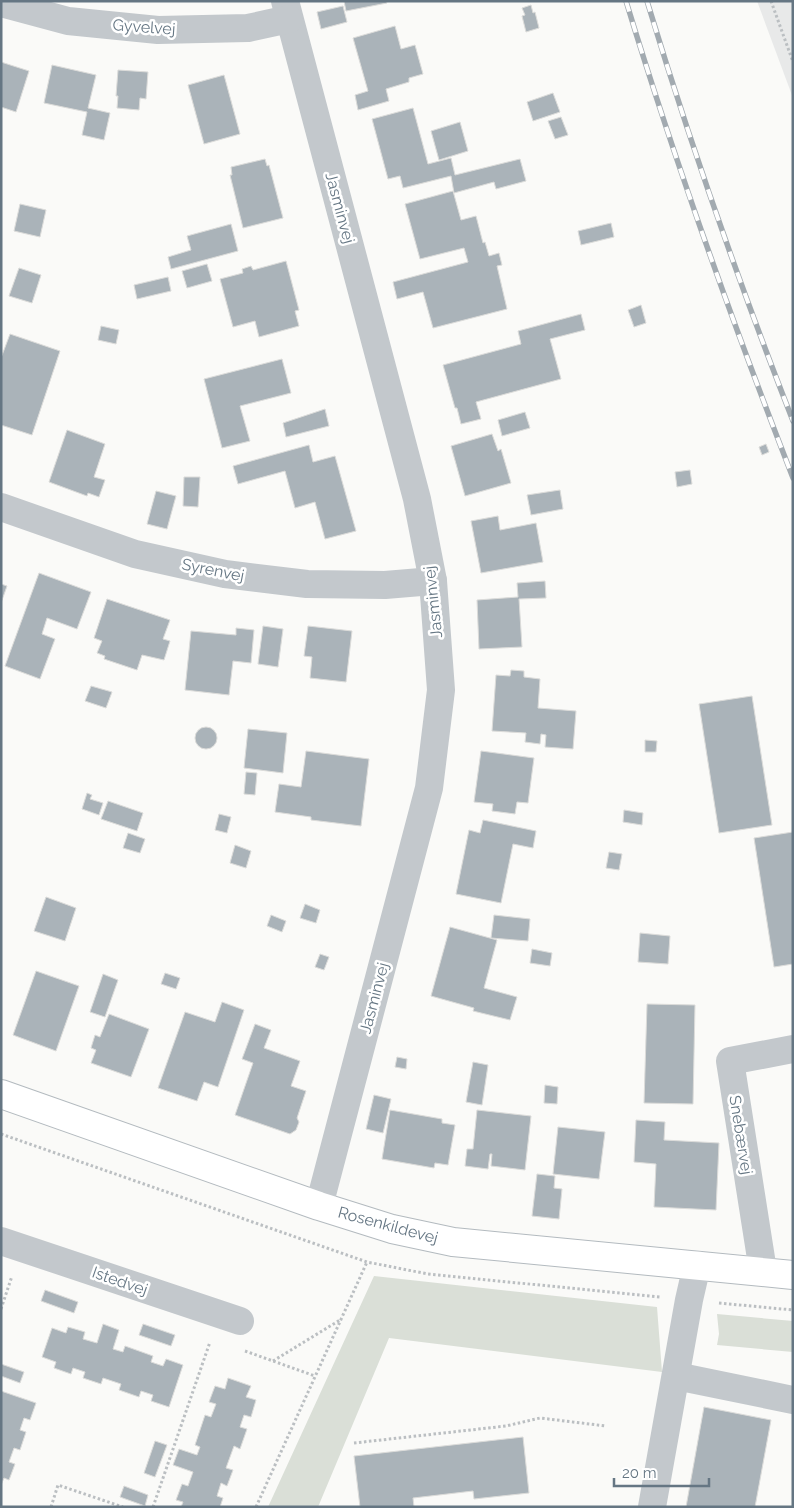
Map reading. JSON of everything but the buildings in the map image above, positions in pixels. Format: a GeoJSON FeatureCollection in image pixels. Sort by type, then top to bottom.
{"type":"FeatureCollection","features":[{"type":"Feature","properties":{"kind":"street","name":"Gyvelvej"},"geometry":{"type":"LineString","coordinates":[[1,3],[68,21],[158,30],[248,28],[287,10]]}},
{"type":"Feature","properties":{"kind":"street","name":"Jasminvej"},"geometry":{"type":"LineString","coordinates":[[287,10],[417,499],[433,581],[441,690],[428,788],[319,1206]]}},
{"type":"Feature","properties":{"kind":"street","name":"Syrenvej"},"geometry":{"type":"LineString","coordinates":[[1,507],[135,554],[225,574],[307,584],[386,585],[433,581]]}},
{"type":"Feature","properties":{"kind":"street","name":"Snebærvej"},"geometry":{"type":"LineString","coordinates":[[763,1272],[730,1061],[793,1049]]}},
{"type":"Feature","properties":{"kind":"street","name":"Rosenkildevej"},"geometry":{"type":"LineString","coordinates":[[1,1094],[319,1206],[392,1229],[453,1242],[793,1274]]}},
{"type":"Feature","properties":{"kind":"street","name":"Istedvej"},"geometry":{"type":"LineString","coordinates":[[1,1241],[229,1318]]}},
{"type":"Feature","properties":{"kind":"street"},"geometry":{"type":"LineString","coordinates":[[652,1507],[697,1265]]}},
{"type":"Feature","properties":{"kind":"street"},"geometry":{"type":"LineString","coordinates":[[676,1376],[793,1400]]}},
{"type":"Feature","properties":{"kind":"path"},"geometry":{"type":"LineString","coordinates":[[771,1],[793,62]]}},
{"type":"Feature","properties":{"kind":"path"},"geometry":{"type":"LineString","coordinates":[[256,1507],[367,1262]]}},
{"type":"Feature","properties":{"kind":"path"},"geometry":{"type":"LineString","coordinates":[[229,1318],[244,1350],[315,1376]]}},
{"type":"Feature","properties":{"kind":"path"},"geometry":{"type":"LineString","coordinates":[[153,1507],[229,1318]]}},
{"type":"Feature","properties":{"kind":"path"},"geometry":{"type":"LineString","coordinates":[[273,1361],[341,1319]]}},
{"type":"Feature","properties":{"kind":"path"},"geometry":{"type":"LineString","coordinates":[[354,1443],[506,1426],[540,1418],[606,1426]]}},
{"type":"Feature","properties":{"kind":"path"},"geometry":{"type":"LineString","coordinates":[[51,1507],[58,1484],[123,1507]]}},
{"type":"Feature","properties":{"kind":"shaded area"},"geometry":{"type":"Polygon","coordinates":[[[757,1],[793,1],[793,98],[757,1]]]}},
{"type":"Feature","properties":{"kind":"shaded area"},"geometry":{"type":"Polygon","coordinates":[[[374,1276],[657,1307],[662,1372],[389,1338],[318,1507],[268,1507],[374,1276]]]}},
{"type":"Feature","properties":{"kind":"shaded area"},"geometry":{"type":"Polygon","coordinates":[[[717,1314],[793,1321],[793,1352],[717,1345],[719,1334],[717,1314]]]}},
{"type":"Feature","properties":{"kind":"railway"},"geometry":{"type":"LineString","coordinates":[[626,1],[705,241],[793,478]]}},
{"type":"Feature","properties":{"kind":"railway"},"geometry":{"type":"LineString","coordinates":[[647,1],[680,107],[716,212],[753,317],[793,421]]}}]}
